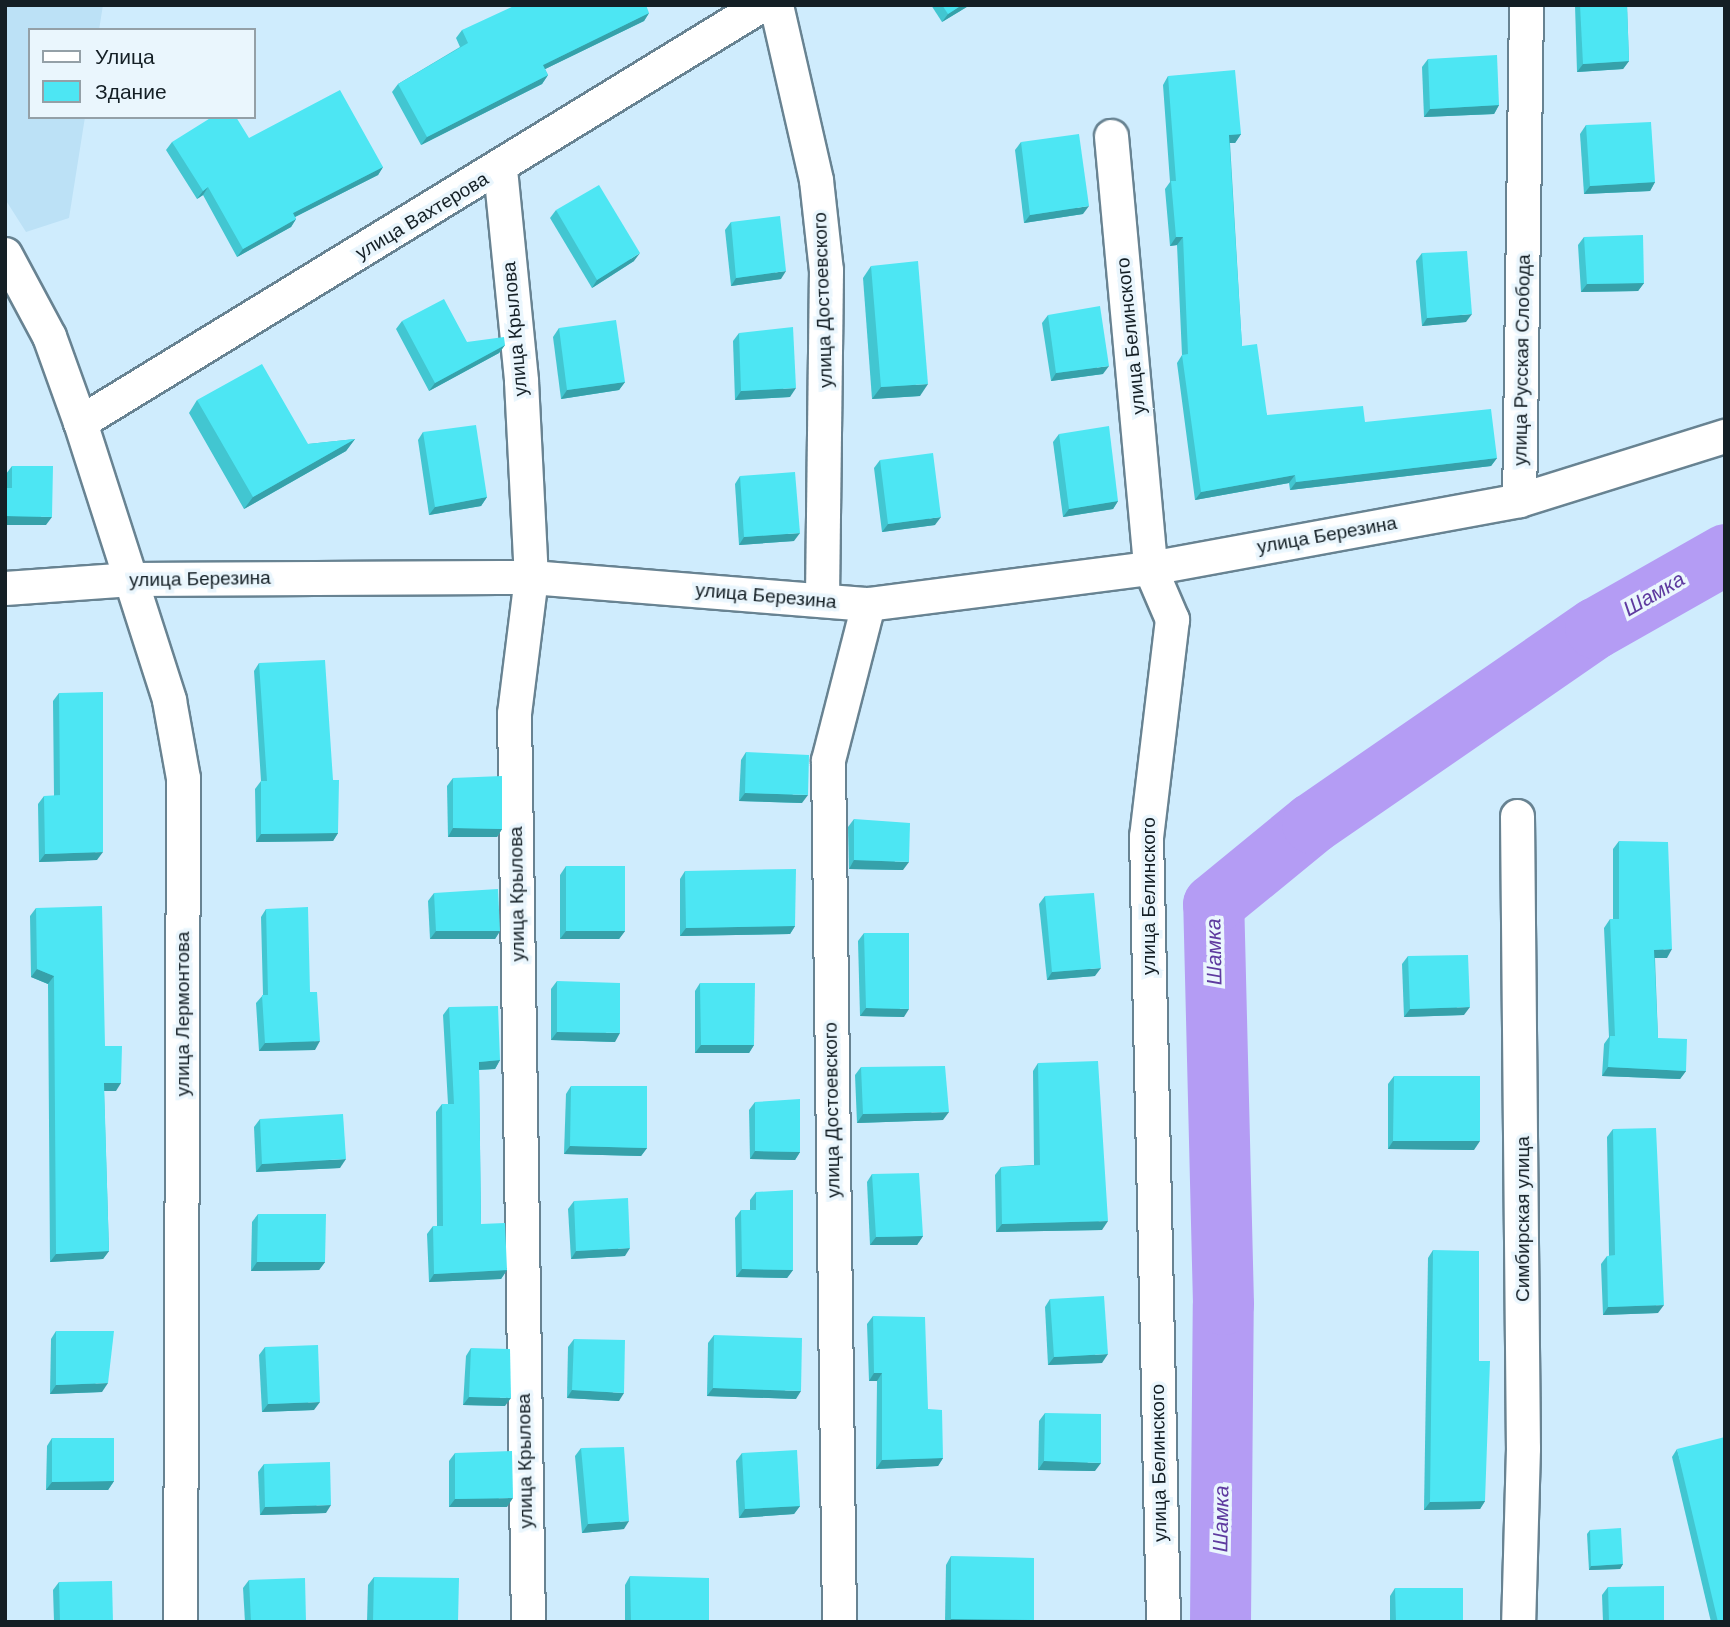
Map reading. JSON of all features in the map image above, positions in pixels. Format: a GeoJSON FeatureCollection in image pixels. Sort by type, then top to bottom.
{"type":"FeatureCollection","features":[{"type":"Feature","properties":{"kind":"street","name":"улица Вахтерова"},"geometry":{"type":"LineString","coordinates":[[80,422],[500,169],[761,5]]}},
{"type":"Feature","properties":{"kind":"street","name":"улица Достоевского"},"geometry":{"type":"LineString","coordinates":[[776,5],[817,180],[826,270],[822,600]]}},
{"type":"Feature","properties":{"kind":"street","name":"улица Русская Слобода"},"geometry":{"type":"LineString","coordinates":[[1526,5],[1519,499],[1725,436]]}},
{"type":"Feature","properties":{"kind":"street","name":"улица Белинского"},"geometry":{"type":"LineString","coordinates":[[1111,136],[1150,568],[1172,620],[1146,836],[1163,1622]]}},
{"type":"Feature","properties":{"kind":"street","name":"улица Крылова"},"geometry":{"type":"LineString","coordinates":[[500,169],[521,381],[531,577],[514,713],[528,1622]]}},
{"type":"Feature","properties":{"kind":"street","name":"улица Лермонтова"},"geometry":{"type":"LineString","coordinates":[[5,254],[49,336],[80,422],[169,700],[183,778],[180,1622]]}},
{"type":"Feature","properties":{"kind":"street","name":"улица Березина"},"geometry":{"type":"LineString","coordinates":[[5,588],[132,579],[531,577],[868,604],[1150,568],[1519,499]]}},
{"type":"Feature","properties":{"kind":"street","name":"улица Достоевского"},"geometry":{"type":"LineString","coordinates":[[839,1622],[828,760],[868,604]]}},
{"type":"Feature","properties":{"kind":"street","name":"Симбирская улица"},"geometry":{"type":"LineString","coordinates":[[1517,816],[1523,1392],[1518,1622]]}},
{"type":"Feature","properties":{"kind":"shaded area"},"geometry":{"type":"Polygon","coordinates":[[[5,5],[103,5],[99,28],[28,28],[28,119],[85,119],[69,218],[26,232],[5,199],[5,5]]]}},
{"type":"Feature","properties":{"kind":"building"},"geometry":{"type":"Polygon","coordinates":[[[516,5],[646,5],[649,13],[543,65],[548,75],[427,137],[398,84],[468,43],[462,30],[516,5]]]}},
{"type":"Feature","properties":{"kind":"building"},"geometry":{"type":"Polygon","coordinates":[[[942,5],[962,5],[948,14],[942,5]]]}},
{"type":"Feature","properties":{"kind":"building"},"geometry":{"type":"Polygon","coordinates":[[[1580,5],[1627,5],[1629,61],[1583,64],[1580,5]]]}},
{"type":"Feature","properties":{"kind":"building"},"geometry":{"type":"Polygon","coordinates":[[[1497,55],[1499,105],[1430,109],[1428,59],[1497,55]]]}},
{"type":"Feature","properties":{"kind":"building"},"geometry":{"type":"Polygon","coordinates":[[[1235,70],[1241,134],[1229,135],[1242,346],[1257,344],[1267,415],[1363,406],[1365,422],[1491,409],[1497,458],[1296,482],[1295,475],[1201,492],[1182,355],[1188,354],[1183,237],[1176,237],[1171,181],[1176,181],[1168,76],[1235,70]]]}},
{"type":"Feature","properties":{"kind":"building"},"geometry":{"type":"Polygon","coordinates":[[[340,90],[383,167],[293,213],[296,219],[243,249],[208,187],[203,191],[172,142],[209,119],[237,119],[249,138],[340,90]]]}},
{"type":"Feature","properties":{"kind":"building"},"geometry":{"type":"Polygon","coordinates":[[[1651,122],[1655,182],[1590,186],[1586,125],[1651,122]]]}},
{"type":"Feature","properties":{"kind":"building"},"geometry":{"type":"Polygon","coordinates":[[[1079,134],[1089,206],[1030,215],[1021,142],[1079,134]]]}},
{"type":"Feature","properties":{"kind":"building"},"geometry":{"type":"Polygon","coordinates":[[[599,185],[640,253],[597,280],[556,210],[599,185]]]}},
{"type":"Feature","properties":{"kind":"building"},"geometry":{"type":"Polygon","coordinates":[[[780,216],[786,271],[736,278],[731,222],[780,216]]]}},
{"type":"Feature","properties":{"kind":"building"},"geometry":{"type":"Polygon","coordinates":[[[1643,235],[1644,283],[1587,284],[1584,237],[1643,235]]]}},
{"type":"Feature","properties":{"kind":"building"},"geometry":{"type":"Polygon","coordinates":[[[1467,251],[1472,314],[1427,318],[1422,253],[1467,251]]]}},
{"type":"Feature","properties":{"kind":"building"},"geometry":{"type":"Polygon","coordinates":[[[918,261],[928,384],[881,387],[871,266],[918,261]]]}},
{"type":"Feature","properties":{"kind":"building"},"geometry":{"type":"Polygon","coordinates":[[[444,299],[467,342],[504,337],[505,345],[435,383],[402,321],[444,299]]]}},
{"type":"Feature","properties":{"kind":"building"},"geometry":{"type":"Polygon","coordinates":[[[1100,306],[1109,366],[1056,373],[1048,315],[1100,306]]]}},
{"type":"Feature","properties":{"kind":"building"},"geometry":{"type":"Polygon","coordinates":[[[616,320],[625,382],[567,390],[559,328],[616,320]]]}},
{"type":"Feature","properties":{"kind":"building"},"geometry":{"type":"Polygon","coordinates":[[[793,327],[796,388],[741,391],[739,333],[793,327]]]}},
{"type":"Feature","properties":{"kind":"building"},"geometry":{"type":"Polygon","coordinates":[[[262,364],[308,444],[355,439],[253,497],[197,400],[262,364]]]}},
{"type":"Feature","properties":{"kind":"building"},"geometry":{"type":"Polygon","coordinates":[[[476,425],[487,497],[435,507],[423,432],[476,425]]]}},
{"type":"Feature","properties":{"kind":"building"},"geometry":{"type":"Polygon","coordinates":[[[1109,426],[1118,501],[1069,509],[1059,434],[1109,426]]]}},
{"type":"Feature","properties":{"kind":"building"},"geometry":{"type":"Polygon","coordinates":[[[933,453],[941,517],[888,524],[880,460],[933,453]]]}},
{"type":"Feature","properties":{"kind":"building"},"geometry":{"type":"Polygon","coordinates":[[[12,466],[53,466],[52,517],[5,516],[5,488],[12,488],[12,466]]]}},
{"type":"Feature","properties":{"kind":"building"},"geometry":{"type":"Polygon","coordinates":[[[795,472],[800,533],[744,537],[740,476],[795,472]]]}},
{"type":"Feature","properties":{"kind":"building"},"geometry":{"type":"Polygon","coordinates":[[[325,660],[333,780],[339,780],[338,833],[261,834],[261,781],[267,781],[259,663],[325,660]]]}},
{"type":"Feature","properties":{"kind":"building"},"geometry":{"type":"Polygon","coordinates":[[[103,692],[103,852],[45,854],[44,796],[60,795],[59,693],[103,692]]]}},
{"type":"Feature","properties":{"kind":"building"},"geometry":{"type":"Polygon","coordinates":[[[746,752],[809,755],[808,795],[745,793],[746,752]]]}},
{"type":"Feature","properties":{"kind":"building"},"geometry":{"type":"Polygon","coordinates":[[[502,776],[502,829],[453,828],[453,778],[502,776]]]}},
{"type":"Feature","properties":{"kind":"building"},"geometry":{"type":"Polygon","coordinates":[[[854,819],[910,823],[909,862],[854,860],[854,819]]]}},
{"type":"Feature","properties":{"kind":"building"},"geometry":{"type":"Polygon","coordinates":[[[1619,841],[1668,842],[1672,949],[1654,950],[1658,1038],[1687,1039],[1686,1071],[1608,1067],[1610,1036],[1615,1036],[1610,919],[1619,919],[1619,841]]]}},
{"type":"Feature","properties":{"kind":"building"},"geometry":{"type":"Polygon","coordinates":[[[566,866],[625,866],[625,931],[566,931],[566,866]]]}},
{"type":"Feature","properties":{"kind":"building"},"geometry":{"type":"Polygon","coordinates":[[[796,869],[795,926],[686,928],[685,871],[796,869]]]}},
{"type":"Feature","properties":{"kind":"building"},"geometry":{"type":"Polygon","coordinates":[[[498,889],[500,931],[436,931],[434,893],[498,889]]]}},
{"type":"Feature","properties":{"kind":"building"},"geometry":{"type":"Polygon","coordinates":[[[1094,893],[1101,968],[1052,972],[1045,896],[1094,893]]]}},
{"type":"Feature","properties":{"kind":"building"},"geometry":{"type":"Polygon","coordinates":[[[102,906],[105,1046],[122,1046],[121,1083],[104,1083],[109,1251],[56,1254],[54,976],[37,969],[36,908],[102,906]]]}},
{"type":"Feature","properties":{"kind":"building"},"geometry":{"type":"Polygon","coordinates":[[[308,907],[310,992],[317,992],[320,1041],[265,1043],[262,995],[268,995],[266,909],[308,907]]]}},
{"type":"Feature","properties":{"kind":"building"},"geometry":{"type":"Polygon","coordinates":[[[864,933],[909,933],[909,1009],[866,1008],[864,933]]]}},
{"type":"Feature","properties":{"kind":"building"},"geometry":{"type":"Polygon","coordinates":[[[1468,955],[1470,1007],[1410,1009],[1408,956],[1468,955]]]}},
{"type":"Feature","properties":{"kind":"building"},"geometry":{"type":"Polygon","coordinates":[[[557,981],[620,983],[620,1033],[557,1032],[557,981]]]}},
{"type":"Feature","properties":{"kind":"building"},"geometry":{"type":"Polygon","coordinates":[[[700,983],[755,983],[754,1045],[701,1045],[700,983]]]}},
{"type":"Feature","properties":{"kind":"building"},"geometry":{"type":"Polygon","coordinates":[[[498,1006],[500,1060],[479,1062],[481,1224],[505,1223],[507,1270],[434,1274],[433,1226],[443,1226],[442,1104],[454,1104],[449,1007],[498,1006]]]}},
{"type":"Feature","properties":{"kind":"building"},"geometry":{"type":"Polygon","coordinates":[[[1098,1061],[1108,1221],[1002,1224],[1001,1167],[1040,1165],[1038,1063],[1098,1061]]]}},
{"type":"Feature","properties":{"kind":"building"},"geometry":{"type":"Polygon","coordinates":[[[945,1066],[949,1112],[863,1114],[861,1067],[945,1066]]]}},
{"type":"Feature","properties":{"kind":"building"},"geometry":{"type":"Polygon","coordinates":[[[1394,1076],[1480,1076],[1480,1141],[1393,1141],[1394,1076]]]}},
{"type":"Feature","properties":{"kind":"building"},"geometry":{"type":"Polygon","coordinates":[[[571,1086],[647,1086],[647,1148],[570,1146],[571,1086]]]}},
{"type":"Feature","properties":{"kind":"building"},"geometry":{"type":"Polygon","coordinates":[[[800,1099],[800,1152],[755,1151],[755,1102],[800,1099]]]}},
{"type":"Feature","properties":{"kind":"building"},"geometry":{"type":"Polygon","coordinates":[[[343,1114],[346,1159],[262,1164],[260,1119],[343,1114]]]}},
{"type":"Feature","properties":{"kind":"building"},"geometry":{"type":"Polygon","coordinates":[[[1656,1128],[1664,1305],[1608,1307],[1607,1256],[1615,1255],[1613,1129],[1656,1128]]]}},
{"type":"Feature","properties":{"kind":"building"},"geometry":{"type":"Polygon","coordinates":[[[919,1173],[923,1236],[876,1237],[872,1174],[919,1173]]]}},
{"type":"Feature","properties":{"kind":"building"},"geometry":{"type":"Polygon","coordinates":[[[793,1190],[793,1270],[742,1269],[741,1210],[756,1210],[756,1192],[793,1190]]]}},
{"type":"Feature","properties":{"kind":"building"},"geometry":{"type":"Polygon","coordinates":[[[628,1198],[630,1248],[576,1251],[574,1201],[628,1198]]]}},
{"type":"Feature","properties":{"kind":"building"},"geometry":{"type":"Polygon","coordinates":[[[258,1214],[326,1214],[325,1262],[257,1262],[258,1214]]]}},
{"type":"Feature","properties":{"kind":"building"},"geometry":{"type":"Polygon","coordinates":[[[1433,1250],[1479,1251],[1479,1361],[1490,1361],[1485,1501],[1430,1502],[1433,1250]]]}},
{"type":"Feature","properties":{"kind":"building"},"geometry":{"type":"Polygon","coordinates":[[[1104,1296],[1108,1354],[1054,1357],[1050,1299],[1104,1296]]]}},
{"type":"Feature","properties":{"kind":"building"},"geometry":{"type":"Polygon","coordinates":[[[873,1316],[925,1317],[928,1409],[942,1410],[943,1458],[882,1460],[882,1373],[874,1373],[873,1316]]]}},
{"type":"Feature","properties":{"kind":"building"},"geometry":{"type":"Polygon","coordinates":[[[56,1331],[114,1331],[108,1383],[56,1385],[56,1331]]]}},
{"type":"Feature","properties":{"kind":"building"},"geometry":{"type":"Polygon","coordinates":[[[714,1335],[802,1338],[801,1391],[713,1388],[714,1335]]]}},
{"type":"Feature","properties":{"kind":"building"},"geometry":{"type":"Polygon","coordinates":[[[574,1339],[625,1340],[624,1393],[572,1390],[574,1339]]]}},
{"type":"Feature","properties":{"kind":"building"},"geometry":{"type":"Polygon","coordinates":[[[318,1345],[320,1402],[268,1404],[265,1347],[318,1345]]]}},
{"type":"Feature","properties":{"kind":"building"},"geometry":{"type":"Polygon","coordinates":[[[471,1348],[510,1349],[511,1398],[469,1397],[471,1348]]]}},
{"type":"Feature","properties":{"kind":"building"},"geometry":{"type":"Polygon","coordinates":[[[1045,1413],[1101,1414],[1101,1463],[1044,1461],[1045,1413]]]}},
{"type":"Feature","properties":{"kind":"building"},"geometry":{"type":"Polygon","coordinates":[[[1725,1437],[1725,1622],[1718,1622],[1677,1449],[1725,1437]]]}},
{"type":"Feature","properties":{"kind":"building"},"geometry":{"type":"Polygon","coordinates":[[[52,1438],[114,1438],[114,1481],[52,1482],[52,1438]]]}},
{"type":"Feature","properties":{"kind":"building"},"geometry":{"type":"Polygon","coordinates":[[[624,1447],[629,1521],[588,1524],[581,1448],[624,1447]]]}},
{"type":"Feature","properties":{"kind":"building"},"geometry":{"type":"Polygon","coordinates":[[[797,1450],[800,1506],[745,1509],[742,1453],[797,1450]]]}},
{"type":"Feature","properties":{"kind":"building"},"geometry":{"type":"Polygon","coordinates":[[[512,1451],[513,1498],[455,1499],[455,1453],[512,1451]]]}},
{"type":"Feature","properties":{"kind":"building"},"geometry":{"type":"Polygon","coordinates":[[[330,1462],[331,1505],[265,1507],[264,1464],[330,1462]]]}},
{"type":"Feature","properties":{"kind":"building"},"geometry":{"type":"Polygon","coordinates":[[[1621,1528],[1623,1564],[1591,1566],[1590,1530],[1621,1528]]]}},
{"type":"Feature","properties":{"kind":"building"},"geometry":{"type":"Polygon","coordinates":[[[951,1556],[1034,1558],[1034,1620],[951,1619],[951,1556]]]}},
{"type":"Feature","properties":{"kind":"building"},"geometry":{"type":"Polygon","coordinates":[[[630,1576],[709,1578],[709,1622],[631,1622],[630,1576]]]}},
{"type":"Feature","properties":{"kind":"building"},"geometry":{"type":"Polygon","coordinates":[[[374,1577],[459,1578],[458,1622],[373,1622],[374,1577]]]}},
{"type":"Feature","properties":{"kind":"building"},"geometry":{"type":"Polygon","coordinates":[[[305,1578],[306,1622],[251,1622],[249,1580],[305,1578]]]}},
{"type":"Feature","properties":{"kind":"building"},"geometry":{"type":"Polygon","coordinates":[[[112,1581],[113,1622],[60,1622],[59,1582],[112,1581]]]}},
{"type":"Feature","properties":{"kind":"building"},"geometry":{"type":"Polygon","coordinates":[[[1664,1586],[1664,1622],[1609,1622],[1608,1587],[1664,1586]]]}},
{"type":"Feature","properties":{"kind":"building"},"geometry":{"type":"Polygon","coordinates":[[[1395,1588],[1463,1588],[1463,1622],[1396,1622],[1395,1588]]]}},
{"type":"Feature","properties":{"kind":"waterway","name":"Шамка"},"geometry":{"type":"LineString","coordinates":[[1220,1622],[1223,1304],[1213,904],[1312,823],[1595,628],[1725,554]]}}]}
